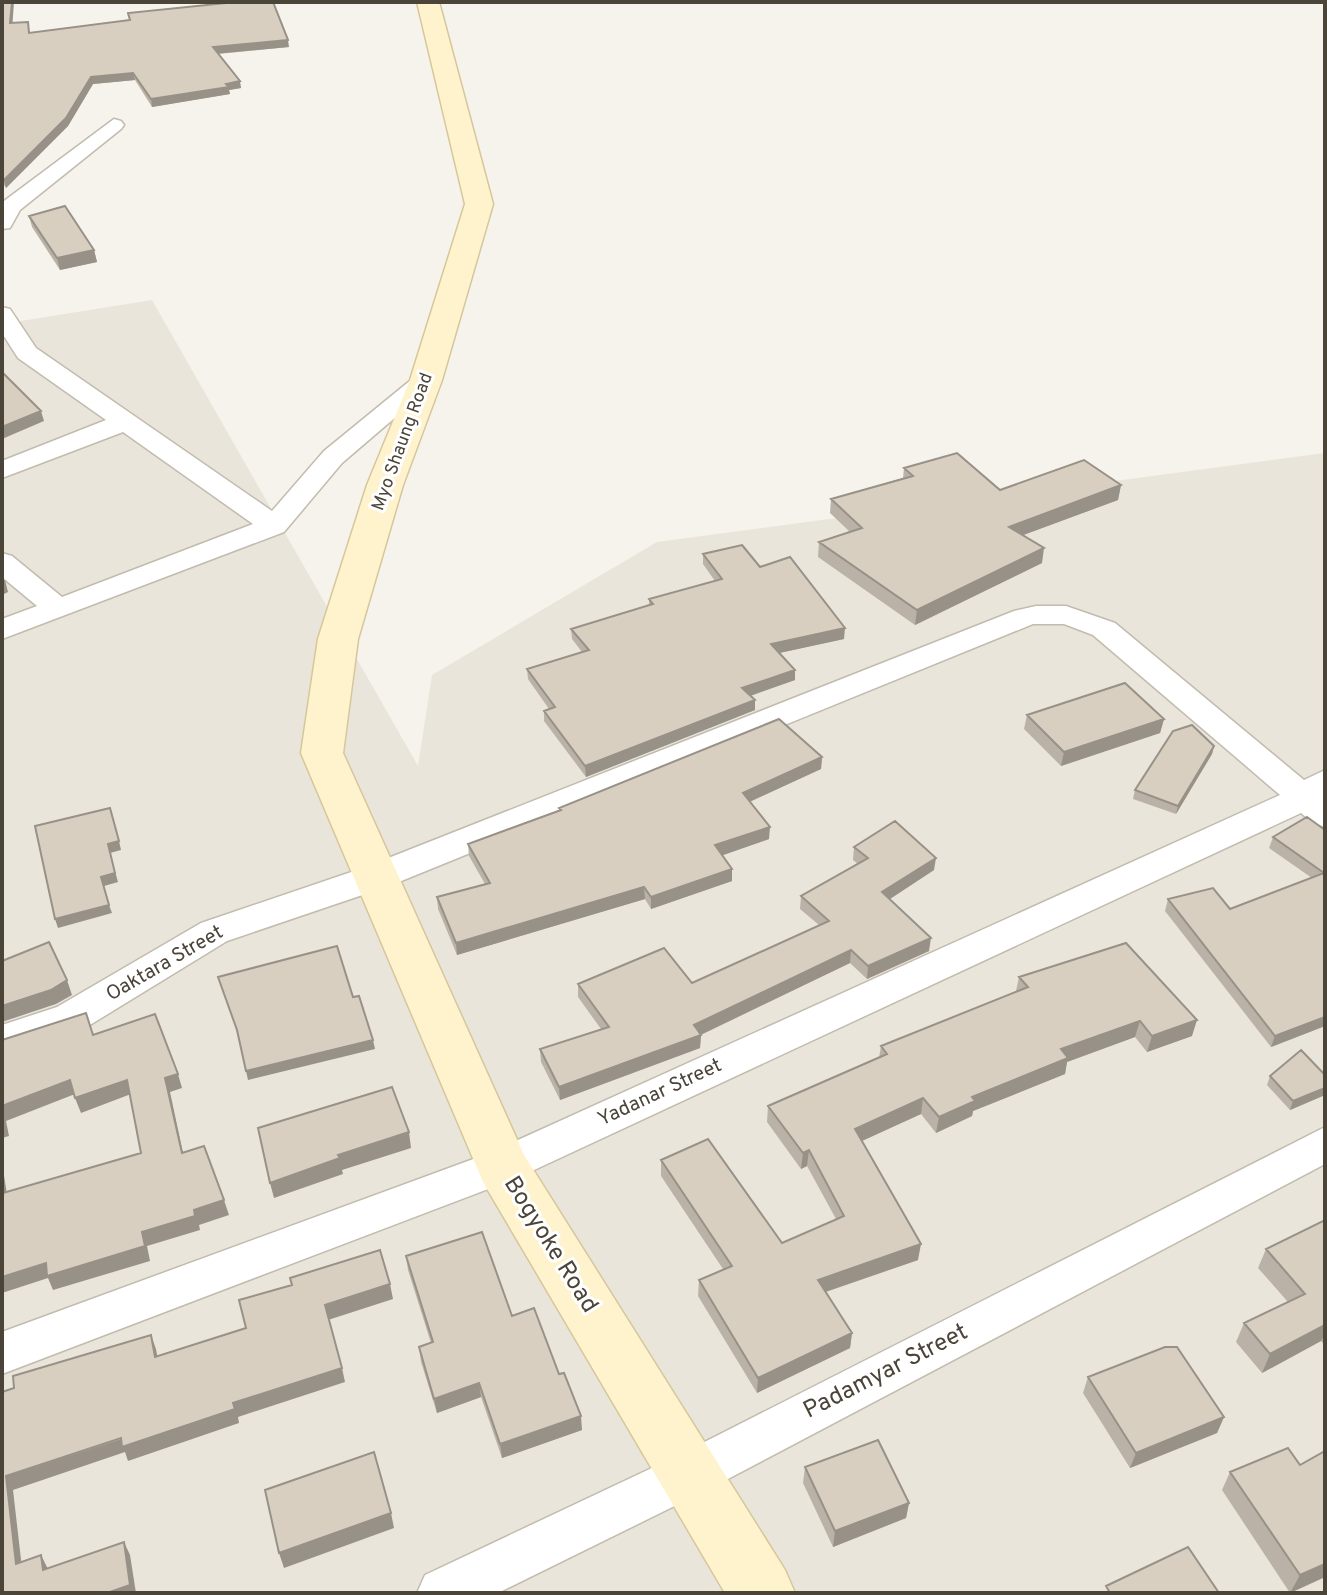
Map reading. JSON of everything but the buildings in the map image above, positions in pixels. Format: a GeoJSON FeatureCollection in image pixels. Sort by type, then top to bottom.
{"type":"FeatureCollection","features":[{"type":"Feature","properties":{"kind":"street","name":"Myo Shaung Road"},"geometry":{"type":"LineString","coordinates":[[376,877],[322,753],[338,639],[385,485],[426,380],[479,204],[428,2]]}},
{"type":"Feature","properties":{"kind":"street"},"geometry":{"type":"LineString","coordinates":[[5,212],[114,125]]}},
{"type":"Feature","properties":{"kind":"street"},"geometry":{"type":"LineString","coordinates":[[2,314],[14,358],[128,421],[274,526]]}},
{"type":"Feature","properties":{"kind":"street"},"geometry":{"type":"LineString","coordinates":[[2,630],[274,526],[333,457],[426,380]]}},
{"type":"Feature","properties":{"kind":"street"},"geometry":{"type":"LineString","coordinates":[[2,470],[128,421]]}},
{"type":"Feature","properties":{"kind":"street"},"geometry":{"type":"LineString","coordinates":[[2,562],[58,609]]}},
{"type":"Feature","properties":{"kind":"street","name":"Oaktara Street"},"geometry":{"type":"LineString","coordinates":[[2,1040],[71,1018],[214,932],[376,877],[1010,623],[1049,611],[1064,612],[1104,629],[1318,798]]}},
{"type":"Feature","properties":{"kind":"street","name":"Yadanar Street"},"geometry":{"type":"LineString","coordinates":[[2,1353],[502,1166],[1318,798]]}},
{"type":"Feature","properties":{"kind":"street","name":"Bogyoke Road"},"geometry":{"type":"LineString","coordinates":[[376,877],[502,1166],[762,1593]]}},
{"type":"Feature","properties":{"kind":"street","name":"Padamyar Street"},"geometry":{"type":"LineString","coordinates":[[443,1593],[690,1474],[1325,1144]]}},
{"type":"Feature","properties":{"kind":"shaded area"},"geometry":{"type":"Polygon","coordinates":[[[152,300],[418,766],[432,675],[657,542],[1325,453],[1325,1593],[2,1593],[2,324],[152,300]]]}}]}
